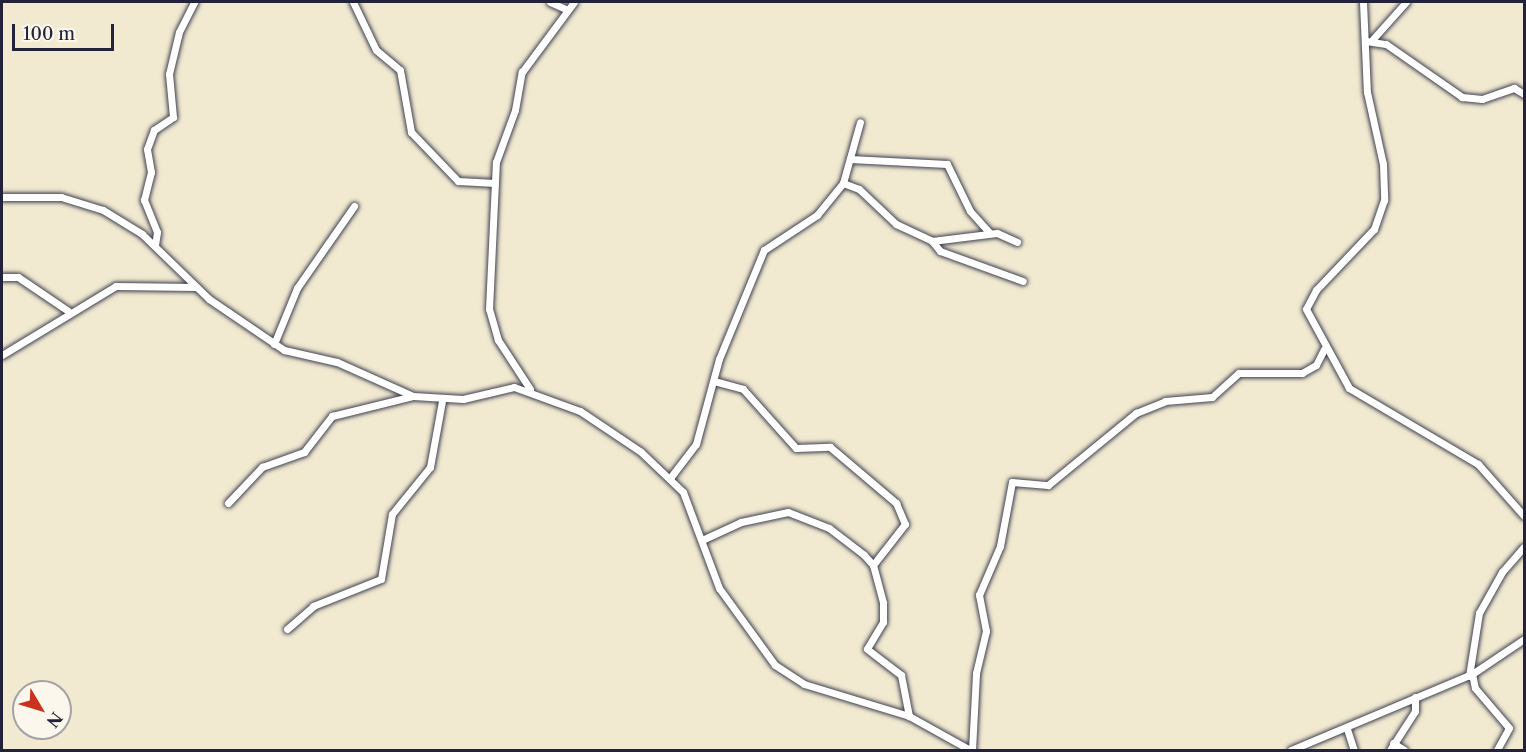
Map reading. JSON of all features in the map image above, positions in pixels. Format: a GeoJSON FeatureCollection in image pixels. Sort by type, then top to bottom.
{"type":"FeatureCollection","features":[{"type":"Feature","properties":{"kind":"street"},"geometry":{"type":"LineString","coordinates":[[155,245],[157,232],[144,200],[151,172],[147,149],[154,130],[173,117],[172,59],[194,2]]}},
{"type":"Feature","properties":{"kind":"street"},"geometry":{"type":"LineString","coordinates":[[353,2],[375,50],[400,70],[411,132],[458,181],[495,183]]}},
{"type":"Feature","properties":{"kind":"street"},"geometry":{"type":"LineString","coordinates":[[550,2],[566,9]]}},
{"type":"Feature","properties":{"kind":"street"},"geometry":{"type":"LineString","coordinates":[[530,389],[498,340],[489,309],[495,183],[500,145],[516,110],[522,72],[566,9],[574,2]]}},
{"type":"Feature","properties":{"kind":"street"},"geometry":{"type":"LineString","coordinates":[[1363,2],[1369,40],[1368,92],[1383,164],[1384,200],[1374,230],[1305,305],[1324,349],[1349,387],[1478,464],[1524,516]]}},
{"type":"Feature","properties":{"kind":"street"},"geometry":{"type":"LineString","coordinates":[[1369,40],[1406,2]]}},
{"type":"Feature","properties":{"kind":"street"},"geometry":{"type":"LineString","coordinates":[[1369,40],[1462,97],[1482,99],[1514,88],[1524,94]]}},
{"type":"Feature","properties":{"kind":"street"},"geometry":{"type":"LineString","coordinates":[[670,478],[696,444],[714,381],[764,250],[817,215],[843,183],[860,122]]}},
{"type":"Feature","properties":{"kind":"street"},"geometry":{"type":"LineString","coordinates":[[850,159],[947,164],[970,211],[990,233]]}},
{"type":"Feature","properties":{"kind":"street"},"geometry":{"type":"LineString","coordinates":[[843,183],[859,189],[896,224],[932,242],[940,251],[1023,281]]}},
{"type":"Feature","properties":{"kind":"street"},"geometry":{"type":"LineString","coordinates":[[2,197],[43,195],[80,202],[125,222],[155,245],[196,287],[274,344],[337,362],[413,396],[442,401],[507,387],[530,389],[597,420],[670,478],[692,506],[723,595],[775,665],[804,684],[909,717],[971,750],[976,673],[986,631],[979,594],[1000,546],[1012,482],[1048,484],[1136,413],[1165,401],[1212,397],[1239,372],[1302,373],[1316,365],[1324,349]]}},
{"type":"Feature","properties":{"kind":"street"},"geometry":{"type":"LineString","coordinates":[[274,344],[297,288],[354,206]]}},
{"type":"Feature","properties":{"kind":"street"},"geometry":{"type":"LineString","coordinates":[[932,242],[990,233],[1017,242]]}},
{"type":"Feature","properties":{"kind":"street"},"geometry":{"type":"LineString","coordinates":[[2,277],[18,277],[68,311]]}},
{"type":"Feature","properties":{"kind":"street"},"geometry":{"type":"LineString","coordinates":[[2,355],[68,311],[130,283],[196,287]]}},
{"type":"Feature","properties":{"kind":"street"},"geometry":{"type":"LineString","coordinates":[[714,381],[743,389],[796,448],[830,447],[896,503],[905,524],[873,565]]}},
{"type":"Feature","properties":{"kind":"street"},"geometry":{"type":"LineString","coordinates":[[228,503],[262,467],[303,452],[332,416],[413,396]]}},
{"type":"Feature","properties":{"kind":"street"},"geometry":{"type":"LineString","coordinates":[[287,629],[312,606],[381,579],[392,514],[432,462],[442,401]]}},
{"type":"Feature","properties":{"kind":"street"},"geometry":{"type":"LineString","coordinates":[[702,540],[741,522],[788,512],[829,528],[873,565],[884,616],[867,649],[903,678],[909,717]]}},
{"type":"Feature","properties":{"kind":"street"},"geometry":{"type":"LineString","coordinates":[[1497,750],[1509,728],[1475,688],[1470,675],[1479,613],[1502,572],[1524,547]]}},
{"type":"Feature","properties":{"kind":"street"},"geometry":{"type":"LineString","coordinates":[[1291,750],[1347,729],[1415,697],[1470,675],[1520,647],[1524,639]]}},
{"type":"Feature","properties":{"kind":"street"},"geometry":{"type":"LineString","coordinates":[[1404,750],[1391,747],[1414,711],[1415,697]]}},
{"type":"Feature","properties":{"kind":"street"},"geometry":{"type":"LineString","coordinates":[[1347,729],[1354,750]]}}]}
